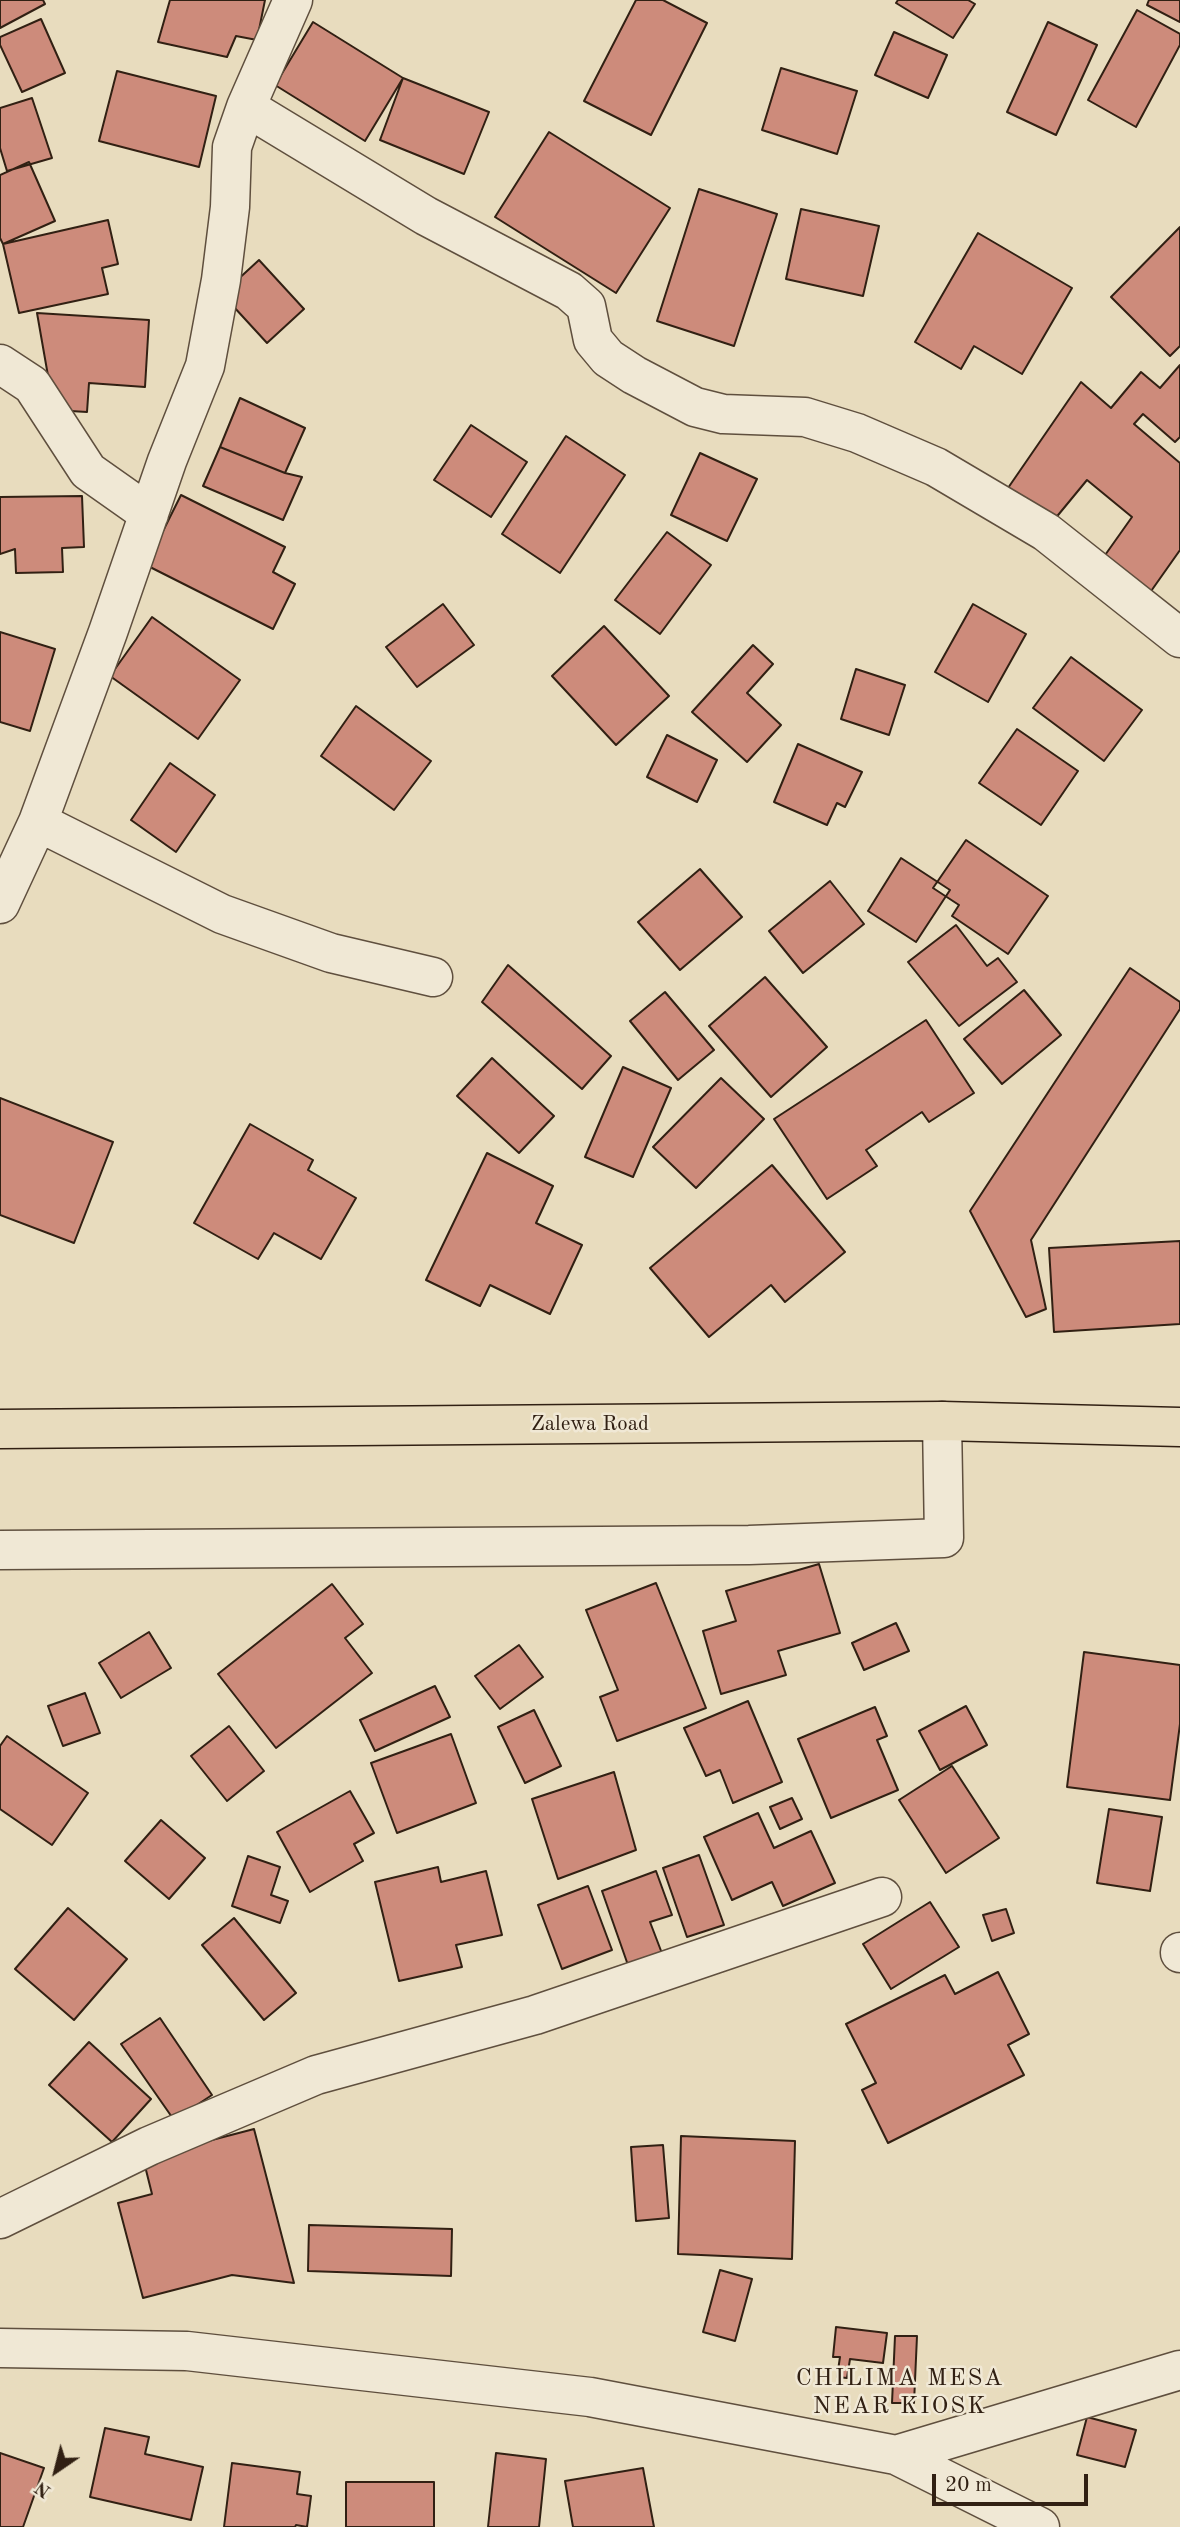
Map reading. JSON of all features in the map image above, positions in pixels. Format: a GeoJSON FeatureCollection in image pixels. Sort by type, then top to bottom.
{"type":"FeatureCollection","features":[{"type":"Feature","properties":{"kind":"highway","name":"Zalewa Road"},"geometry":{"type":"LineString","coordinates":[[0,1429],[942,1421],[1180,1427]]}},
{"type":"Feature","properties":{"kind":"street"},"geometry":{"type":"LineString","coordinates":[[0,904],[38,822],[167,461],[205,366],[224,256],[230,207],[232,148],[293,0]]}},
{"type":"Feature","properties":{"kind":"street"},"geometry":{"type":"LineString","coordinates":[[247,107],[426,216],[569,291],[586,306],[593,340],[608,358],[634,375],[695,407],[723,414],[805,417],[857,433],[936,467],[1046,532],[1180,638]]}},
{"type":"Feature","properties":{"kind":"street"},"geometry":{"type":"LineString","coordinates":[[0,364],[32,386],[88,471],[149,514]]}},
{"type":"Feature","properties":{"kind":"street"},"geometry":{"type":"LineString","coordinates":[[38,822],[222,914],[331,953],[433,977]]}},
{"type":"Feature","properties":{"kind":"street"},"geometry":{"type":"LineString","coordinates":[[0,1550],[749,1545],[944,1538],[942,1421]]}},
{"type":"Feature","properties":{"kind":"street"},"geometry":{"type":"LineString","coordinates":[[0,2218],[149,2146],[316,2075],[535,2015],[882,1897]]}},
{"type":"Feature","properties":{"kind":"street"},"geometry":{"type":"LineString","coordinates":[[0,2348],[187,2351],[590,2397],[896,2455],[1040,2527]]}},
{"type":"Feature","properties":{"kind":"street"},"geometry":{"type":"LineString","coordinates":[[896,2455],[1180,2370]]}},
{"type":"Feature","properties":{"kind":"building"},"geometry":{"type":"Polygon","coordinates":[[[0,0],[43,0],[45,4],[0,28],[0,0]]]}},
{"type":"Feature","properties":{"kind":"building"},"geometry":{"type":"Polygon","coordinates":[[[170,0],[265,0],[257,40],[236,36],[227,57],[158,42],[170,0]]]}},
{"type":"Feature","properties":{"kind":"building"},"geometry":{"type":"Polygon","coordinates":[[[636,0],[663,0],[707,23],[651,135],[584,101],[636,0]]]}},
{"type":"Feature","properties":{"kind":"building"},"geometry":{"type":"Polygon","coordinates":[[[898,0],[968,0],[975,4],[953,38],[896,3],[898,0]]]}},
{"type":"Feature","properties":{"kind":"building"},"geometry":{"type":"Polygon","coordinates":[[[1149,0],[1180,0],[1180,22],[1147,5],[1149,0]]]}},
{"type":"Feature","properties":{"kind":"building"},"geometry":{"type":"Polygon","coordinates":[[[1137,10],[1180,34],[1180,45],[1136,127],[1088,100],[1137,10]]]}},
{"type":"Feature","properties":{"kind":"building"},"geometry":{"type":"Polygon","coordinates":[[[41,19],[65,73],[22,92],[0,45],[0,37],[41,19]]]}},
{"type":"Feature","properties":{"kind":"building"},"geometry":{"type":"Polygon","coordinates":[[[313,22],[403,78],[365,141],[275,85],[313,22]]]}},
{"type":"Feature","properties":{"kind":"building"},"geometry":{"type":"Polygon","coordinates":[[[1048,22],[1097,45],[1056,135],[1007,112],[1048,22]]]}},
{"type":"Feature","properties":{"kind":"building"},"geometry":{"type":"Polygon","coordinates":[[[894,32],[947,55],[928,98],[875,75],[894,32]]]}},
{"type":"Feature","properties":{"kind":"building"},"geometry":{"type":"Polygon","coordinates":[[[781,68],[857,91],[837,154],[762,130],[781,68]]]}},
{"type":"Feature","properties":{"kind":"building"},"geometry":{"type":"Polygon","coordinates":[[[117,71],[216,96],[199,167],[99,141],[117,71]]]}},
{"type":"Feature","properties":{"kind":"building"},"geometry":{"type":"Polygon","coordinates":[[[403,78],[489,112],[464,174],[380,140],[403,78]]]}},
{"type":"Feature","properties":{"kind":"building"},"geometry":{"type":"Polygon","coordinates":[[[32,98],[52,158],[7,171],[0,148],[0,108],[32,98]]]}},
{"type":"Feature","properties":{"kind":"building"},"geometry":{"type":"Polygon","coordinates":[[[549,132],[670,208],[616,293],[495,217],[549,132]]]}},
{"type":"Feature","properties":{"kind":"building"},"geometry":{"type":"Polygon","coordinates":[[[29,162],[55,221],[3,244],[0,238],[0,175],[29,162]]]}},
{"type":"Feature","properties":{"kind":"building"},"geometry":{"type":"Polygon","coordinates":[[[699,189],[777,214],[734,346],[657,321],[699,189]]]}},
{"type":"Feature","properties":{"kind":"building"},"geometry":{"type":"Polygon","coordinates":[[[801,209],[879,226],[863,296],[786,279],[801,209]]]}},
{"type":"Feature","properties":{"kind":"building"},"geometry":{"type":"Polygon","coordinates":[[[108,220],[118,264],[102,268],[108,294],[19,313],[3,244],[108,220]]]}},
{"type":"Feature","properties":{"kind":"building"},"geometry":{"type":"Polygon","coordinates":[[[1180,227],[1180,346],[1170,356],[1111,297],[1180,227]]]}},
{"type":"Feature","properties":{"kind":"building"},"geometry":{"type":"Polygon","coordinates":[[[978,233],[1072,288],[1022,374],[974,346],[961,369],[915,342],[978,233]]]}},
{"type":"Feature","properties":{"kind":"building"},"geometry":{"type":"Polygon","coordinates":[[[259,260],[304,309],[267,343],[222,294],[259,260]]]}},
{"type":"Feature","properties":{"kind":"building"},"geometry":{"type":"Polygon","coordinates":[[[37,313],[149,320],[145,387],[89,383],[87,412],[54,410],[37,313]]]}},
{"type":"Feature","properties":{"kind":"building"},"geometry":{"type":"Polygon","coordinates":[[[1180,365],[1180,437],[1175,442],[1143,414],[1134,424],[1180,463],[1180,550],[1149,594],[1103,558],[1132,517],[1087,480],[1054,520],[1008,488],[1081,382],[1111,408],[1141,372],[1160,388],[1180,365]]]}},
{"type":"Feature","properties":{"kind":"building"},"geometry":{"type":"Polygon","coordinates":[[[240,398],[305,428],[285,473],[220,447],[240,398]]]}},
{"type":"Feature","properties":{"kind":"building"},"geometry":{"type":"Polygon","coordinates":[[[471,425],[527,462],[491,517],[434,480],[471,425]]]}},
{"type":"Feature","properties":{"kind":"building"},"geometry":{"type":"Polygon","coordinates":[[[566,436],[625,475],[560,573],[502,534],[566,436]]]}},
{"type":"Feature","properties":{"kind":"building"},"geometry":{"type":"Polygon","coordinates":[[[220,447],[302,477],[283,520],[203,486],[220,447]]]}},
{"type":"Feature","properties":{"kind":"building"},"geometry":{"type":"Polygon","coordinates":[[[700,453],[757,479],[727,541],[671,515],[700,453]]]}},
{"type":"Feature","properties":{"kind":"building"},"geometry":{"type":"Polygon","coordinates":[[[181,495],[285,547],[273,572],[295,584],[273,629],[146,565],[181,495]]]}},
{"type":"Feature","properties":{"kind":"building"},"geometry":{"type":"Polygon","coordinates":[[[82,496],[84,547],[62,548],[63,572],[16,573],[15,549],[0,554],[0,497],[82,496]]]}},
{"type":"Feature","properties":{"kind":"building"},"geometry":{"type":"Polygon","coordinates":[[[667,532],[711,565],[660,634],[615,600],[667,532]]]}},
{"type":"Feature","properties":{"kind":"building"},"geometry":{"type":"Polygon","coordinates":[[[443,604],[474,645],[417,687],[386,647],[443,604]]]}},
{"type":"Feature","properties":{"kind":"building"},"geometry":{"type":"Polygon","coordinates":[[[973,604],[1026,634],[988,702],[935,672],[973,604]]]}},
{"type":"Feature","properties":{"kind":"building"},"geometry":{"type":"Polygon","coordinates":[[[152,617],[240,680],[198,739],[110,676],[152,617]]]}},
{"type":"Feature","properties":{"kind":"building"},"geometry":{"type":"Polygon","coordinates":[[[604,626],[669,696],[616,745],[552,676],[604,626]]]}},
{"type":"Feature","properties":{"kind":"building"},"geometry":{"type":"Polygon","coordinates":[[[0,632],[55,649],[30,731],[0,722],[0,632]]]}},
{"type":"Feature","properties":{"kind":"building"},"geometry":{"type":"Polygon","coordinates":[[[753,645],[773,664],[747,693],[781,725],[747,762],[692,712],[753,645]]]}},
{"type":"Feature","properties":{"kind":"building"},"geometry":{"type":"Polygon","coordinates":[[[1071,657],[1142,710],[1104,761],[1033,708],[1071,657]]]}},
{"type":"Feature","properties":{"kind":"building"},"geometry":{"type":"Polygon","coordinates":[[[856,669],[905,685],[889,735],[841,719],[856,669]]]}},
{"type":"Feature","properties":{"kind":"building"},"geometry":{"type":"Polygon","coordinates":[[[356,706],[431,761],[394,810],[321,756],[356,706]]]}},
{"type":"Feature","properties":{"kind":"building"},"geometry":{"type":"Polygon","coordinates":[[[1017,729],[1078,771],[1041,825],[979,783],[1017,729]]]}},
{"type":"Feature","properties":{"kind":"building"},"geometry":{"type":"Polygon","coordinates":[[[667,735],[717,760],[697,802],[647,777],[667,735]]]}},
{"type":"Feature","properties":{"kind":"building"},"geometry":{"type":"Polygon","coordinates":[[[798,744],[862,772],[845,807],[837,803],[827,825],[774,802],[798,744]]]}},
{"type":"Feature","properties":{"kind":"building"},"geometry":{"type":"Polygon","coordinates":[[[170,763],[215,795],[176,852],[131,820],[170,763]]]}},
{"type":"Feature","properties":{"kind":"building"},"geometry":{"type":"Polygon","coordinates":[[[966,840],[1048,896],[1008,954],[952,916],[959,905],[933,888],[966,840]]]}},
{"type":"Feature","properties":{"kind":"building"},"geometry":{"type":"Polygon","coordinates":[[[901,858],[950,890],[916,942],[868,911],[901,858]]]}},
{"type":"Feature","properties":{"kind":"building"},"geometry":{"type":"Polygon","coordinates":[[[700,869],[742,917],[680,970],[638,922],[700,869]]]}},
{"type":"Feature","properties":{"kind":"building"},"geometry":{"type":"Polygon","coordinates":[[[830,881],[864,924],[803,973],[769,931],[830,881]]]}},
{"type":"Feature","properties":{"kind":"building"},"geometry":{"type":"Polygon","coordinates":[[[956,925],[987,966],[998,958],[1017,982],[959,1026],[908,962],[956,925]]]}},
{"type":"Feature","properties":{"kind":"building"},"geometry":{"type":"Polygon","coordinates":[[[508,965],[611,1056],[582,1089],[482,1002],[508,965]]]}},
{"type":"Feature","properties":{"kind":"building"},"geometry":{"type":"Polygon","coordinates":[[[1130,968],[1180,1002],[1180,1009],[1031,1240],[1046,1309],[1026,1317],[970,1211],[1130,968]]]}},
{"type":"Feature","properties":{"kind":"building"},"geometry":{"type":"Polygon","coordinates":[[[765,977],[827,1047],[771,1097],[709,1026],[765,977]]]}},
{"type":"Feature","properties":{"kind":"building"},"geometry":{"type":"Polygon","coordinates":[[[1024,990],[1061,1035],[1002,1084],[964,1039],[1024,990]]]}},
{"type":"Feature","properties":{"kind":"building"},"geometry":{"type":"Polygon","coordinates":[[[665,992],[714,1050],[678,1080],[630,1021],[665,992]]]}},
{"type":"Feature","properties":{"kind":"building"},"geometry":{"type":"Polygon","coordinates":[[[926,1020],[974,1093],[929,1122],[922,1112],[866,1150],[877,1166],[827,1199],[774,1119],[926,1020]]]}},
{"type":"Feature","properties":{"kind":"building"},"geometry":{"type":"Polygon","coordinates":[[[492,1058],[554,1116],[519,1153],[457,1096],[492,1058]]]}},
{"type":"Feature","properties":{"kind":"building"},"geometry":{"type":"Polygon","coordinates":[[[623,1067],[671,1088],[633,1177],[585,1157],[623,1067]]]}},
{"type":"Feature","properties":{"kind":"building"},"geometry":{"type":"Polygon","coordinates":[[[721,1078],[764,1119],[696,1188],[653,1147],[721,1078]]]}},
{"type":"Feature","properties":{"kind":"building"},"geometry":{"type":"Polygon","coordinates":[[[0,1098],[113,1142],[74,1243],[0,1215],[0,1098]]]}},
{"type":"Feature","properties":{"kind":"building"},"geometry":{"type":"Polygon","coordinates":[[[250,1124],[313,1160],[308,1170],[356,1198],[321,1259],[274,1233],[258,1259],[194,1223],[250,1124]]]}},
{"type":"Feature","properties":{"kind":"building"},"geometry":{"type":"Polygon","coordinates":[[[487,1153],[553,1186],[536,1223],[582,1245],[550,1314],[490,1285],[480,1306],[426,1280],[487,1153]]]}},
{"type":"Feature","properties":{"kind":"building"},"geometry":{"type":"Polygon","coordinates":[[[772,1165],[845,1252],[785,1302],[771,1285],[709,1337],[650,1268],[772,1165]]]}},
{"type":"Feature","properties":{"kind":"building"},"geometry":{"type":"Polygon","coordinates":[[[1180,1241],[1180,1324],[1054,1332],[1049,1248],[1180,1241]]]}},
{"type":"Feature","properties":{"kind":"building"},"geometry":{"type":"Polygon","coordinates":[[[819,1564],[840,1633],[778,1651],[786,1675],[721,1694],[703,1631],[736,1621],[726,1591],[819,1564]]]}},
{"type":"Feature","properties":{"kind":"building"},"geometry":{"type":"Polygon","coordinates":[[[656,1583],[706,1708],[617,1741],[600,1697],[618,1690],[586,1610],[656,1583]]]}},
{"type":"Feature","properties":{"kind":"building"},"geometry":{"type":"Polygon","coordinates":[[[332,1584],[363,1624],[345,1638],[372,1673],[276,1748],[218,1674],[332,1584]]]}},
{"type":"Feature","properties":{"kind":"building"},"geometry":{"type":"Polygon","coordinates":[[[896,1623],[909,1651],[864,1670],[852,1643],[896,1623]]]}},
{"type":"Feature","properties":{"kind":"building"},"geometry":{"type":"Polygon","coordinates":[[[149,1632],[171,1668],[121,1698],[99,1663],[149,1632]]]}},
{"type":"Feature","properties":{"kind":"building"},"geometry":{"type":"Polygon","coordinates":[[[519,1645],[543,1677],[500,1709],[475,1676],[519,1645]]]}},
{"type":"Feature","properties":{"kind":"building"},"geometry":{"type":"Polygon","coordinates":[[[1084,1652],[1180,1665],[1180,1724],[1170,1800],[1067,1787],[1084,1652]]]}},
{"type":"Feature","properties":{"kind":"building"},"geometry":{"type":"Polygon","coordinates":[[[435,1686],[450,1717],[375,1751],[360,1720],[435,1686]]]}},
{"type":"Feature","properties":{"kind":"building"},"geometry":{"type":"Polygon","coordinates":[[[85,1693],[100,1733],[63,1746],[48,1706],[85,1693]]]}},
{"type":"Feature","properties":{"kind":"building"},"geometry":{"type":"Polygon","coordinates":[[[748,1701],[782,1782],[733,1803],[720,1770],[706,1776],[684,1728],[748,1701]]]}},
{"type":"Feature","properties":{"kind":"building"},"geometry":{"type":"Polygon","coordinates":[[[966,1706],[987,1745],[940,1770],[919,1731],[966,1706]]]}},
{"type":"Feature","properties":{"kind":"building"},"geometry":{"type":"Polygon","coordinates":[[[875,1707],[887,1736],[877,1740],[898,1790],[831,1818],[798,1739],[875,1707]]]}},
{"type":"Feature","properties":{"kind":"building"},"geometry":{"type":"Polygon","coordinates":[[[534,1710],[561,1766],[525,1783],[498,1727],[534,1710]]]}},
{"type":"Feature","properties":{"kind":"building"},"geometry":{"type":"Polygon","coordinates":[[[229,1726],[264,1771],[227,1801],[191,1756],[229,1726]]]}},
{"type":"Feature","properties":{"kind":"building"},"geometry":{"type":"Polygon","coordinates":[[[451,1734],[476,1803],[397,1833],[371,1763],[451,1734]]]}},
{"type":"Feature","properties":{"kind":"building"},"geometry":{"type":"Polygon","coordinates":[[[7,1736],[88,1793],[52,1845],[0,1809],[0,1746],[7,1736]]]}},
{"type":"Feature","properties":{"kind":"building"},"geometry":{"type":"Polygon","coordinates":[[[952,1766],[999,1838],[946,1873],[899,1800],[952,1766]]]}},
{"type":"Feature","properties":{"kind":"building"},"geometry":{"type":"Polygon","coordinates":[[[614,1772],[636,1850],[558,1879],[532,1799],[614,1772]]]}},
{"type":"Feature","properties":{"kind":"building"},"geometry":{"type":"Polygon","coordinates":[[[350,1791],[374,1833],[354,1844],[363,1861],[310,1892],[277,1832],[350,1791]]]}},
{"type":"Feature","properties":{"kind":"building"},"geometry":{"type":"Polygon","coordinates":[[[792,1798],[802,1819],[780,1829],[770,1807],[792,1798]]]}},
{"type":"Feature","properties":{"kind":"building"},"geometry":{"type":"Polygon","coordinates":[[[1109,1809],[1162,1817],[1150,1891],[1097,1883],[1109,1809]]]}},
{"type":"Feature","properties":{"kind":"building"},"geometry":{"type":"Polygon","coordinates":[[[758,1813],[774,1848],[811,1831],[835,1883],[783,1906],[772,1882],[732,1900],[704,1837],[758,1813]]]}},
{"type":"Feature","properties":{"kind":"building"},"geometry":{"type":"Polygon","coordinates":[[[161,1820],[205,1858],[169,1899],[125,1861],[161,1820]]]}},
{"type":"Feature","properties":{"kind":"building"},"geometry":{"type":"Polygon","coordinates":[[[699,1855],[724,1925],[687,1937],[663,1868],[699,1855]]]}},
{"type":"Feature","properties":{"kind":"building"},"geometry":{"type":"Polygon","coordinates":[[[248,1856],[280,1867],[271,1895],[288,1901],[280,1923],[232,1906],[248,1856]]]}},
{"type":"Feature","properties":{"kind":"building"},"geometry":{"type":"Polygon","coordinates":[[[438,1867],[441,1882],[486,1871],[502,1935],[456,1945],[462,1967],[399,1981],[375,1882],[438,1867]]]}},
{"type":"Feature","properties":{"kind":"building"},"geometry":{"type":"Polygon","coordinates":[[[656,1871],[672,1915],[650,1922],[663,1956],[629,1968],[602,1891],[656,1871]]]}},
{"type":"Feature","properties":{"kind":"building"},"geometry":{"type":"Polygon","coordinates":[[[588,1886],[612,1950],[562,1969],[538,1905],[588,1886]]]}},
{"type":"Feature","properties":{"kind":"building"},"geometry":{"type":"Polygon","coordinates":[[[930,1902],[959,1947],[891,1989],[863,1944],[930,1902]]]}},
{"type":"Feature","properties":{"kind":"building"},"geometry":{"type":"Polygon","coordinates":[[[68,1908],[127,1959],[74,2020],[15,1969],[68,1908]]]}},
{"type":"Feature","properties":{"kind":"building"},"geometry":{"type":"Polygon","coordinates":[[[1006,1909],[1014,1933],[992,1941],[983,1915],[1006,1909]]]}},
{"type":"Feature","properties":{"kind":"building"},"geometry":{"type":"Polygon","coordinates":[[[234,1918],[296,1993],[264,2020],[202,1945],[234,1918]]]}},
{"type":"Feature","properties":{"kind":"building"},"geometry":{"type":"Polygon","coordinates":[[[998,1972],[1029,2034],[1008,2045],[1024,2075],[888,2143],[862,2090],[876,2083],[846,2024],[945,1975],[955,1994],[998,1972]]]}},
{"type":"Feature","properties":{"kind":"building"},"geometry":{"type":"Polygon","coordinates":[[[160,2018],[212,2095],[174,2120],[121,2044],[160,2018]]]}},
{"type":"Feature","properties":{"kind":"building"},"geometry":{"type":"Polygon","coordinates":[[[89,2042],[151,2099],[112,2142],[49,2085],[89,2042]]]}},
{"type":"Feature","properties":{"kind":"building"},"geometry":{"type":"Polygon","coordinates":[[[254,2129],[294,2283],[232,2275],[143,2298],[118,2203],[152,2194],[143,2158],[254,2129]]]}},
{"type":"Feature","properties":{"kind":"building"},"geometry":{"type":"Polygon","coordinates":[[[681,2136],[795,2141],[792,2259],[678,2254],[681,2136]]]}},
{"type":"Feature","properties":{"kind":"building"},"geometry":{"type":"Polygon","coordinates":[[[663,2145],[669,2218],[636,2221],[631,2147],[663,2145]]]}},
{"type":"Feature","properties":{"kind":"building"},"geometry":{"type":"Polygon","coordinates":[[[309,2225],[452,2229],[451,2276],[308,2271],[309,2225]]]}},
{"type":"Feature","properties":{"kind":"building"},"geometry":{"type":"Polygon","coordinates":[[[720,2270],[752,2279],[735,2341],[703,2332],[720,2270]]]}},
{"type":"Feature","properties":{"kind":"building"},"geometry":{"type":"Polygon","coordinates":[[[836,2327],[887,2333],[883,2363],[850,2359],[847,2378],[837,2377],[840,2357],[833,2357],[836,2327]]]}},
{"type":"Feature","properties":{"kind":"building"},"geometry":{"type":"Polygon","coordinates":[[[895,2336],[917,2336],[914,2403],[892,2403],[895,2336]]]}},
{"type":"Feature","properties":{"kind":"building"},"geometry":{"type":"Polygon","coordinates":[[[1087,2417],[1136,2430],[1125,2467],[1077,2455],[1087,2417]]]}},
{"type":"Feature","properties":{"kind":"building"},"geometry":{"type":"Polygon","coordinates":[[[105,2428],[149,2437],[145,2454],[203,2467],[191,2520],[90,2497],[105,2428]]]}},
{"type":"Feature","properties":{"kind":"building"},"geometry":{"type":"Polygon","coordinates":[[[0,2453],[44,2468],[23,2527],[0,2527],[0,2453]]]}},
{"type":"Feature","properties":{"kind":"building"},"geometry":{"type":"Polygon","coordinates":[[[496,2453],[546,2459],[539,2527],[488,2527],[496,2453]]]}},
{"type":"Feature","properties":{"kind":"building"},"geometry":{"type":"Polygon","coordinates":[[[232,2463],[300,2472],[297,2494],[311,2496],[307,2527],[224,2527],[232,2463]]]}},
{"type":"Feature","properties":{"kind":"building"},"geometry":{"type":"Polygon","coordinates":[[[643,2468],[654,2527],[573,2527],[565,2481],[643,2468]]]}},
{"type":"Feature","properties":{"kind":"building"},"geometry":{"type":"Polygon","coordinates":[[[346,2482],[434,2482],[434,2527],[346,2527],[346,2482]]]}},
{"type":"Feature","properties":{"kind":"district","name":"CHILIMA MESA NEAR KIOSK"},"geometry":{"type":"Point","coordinates":[900,2393]}}]}
